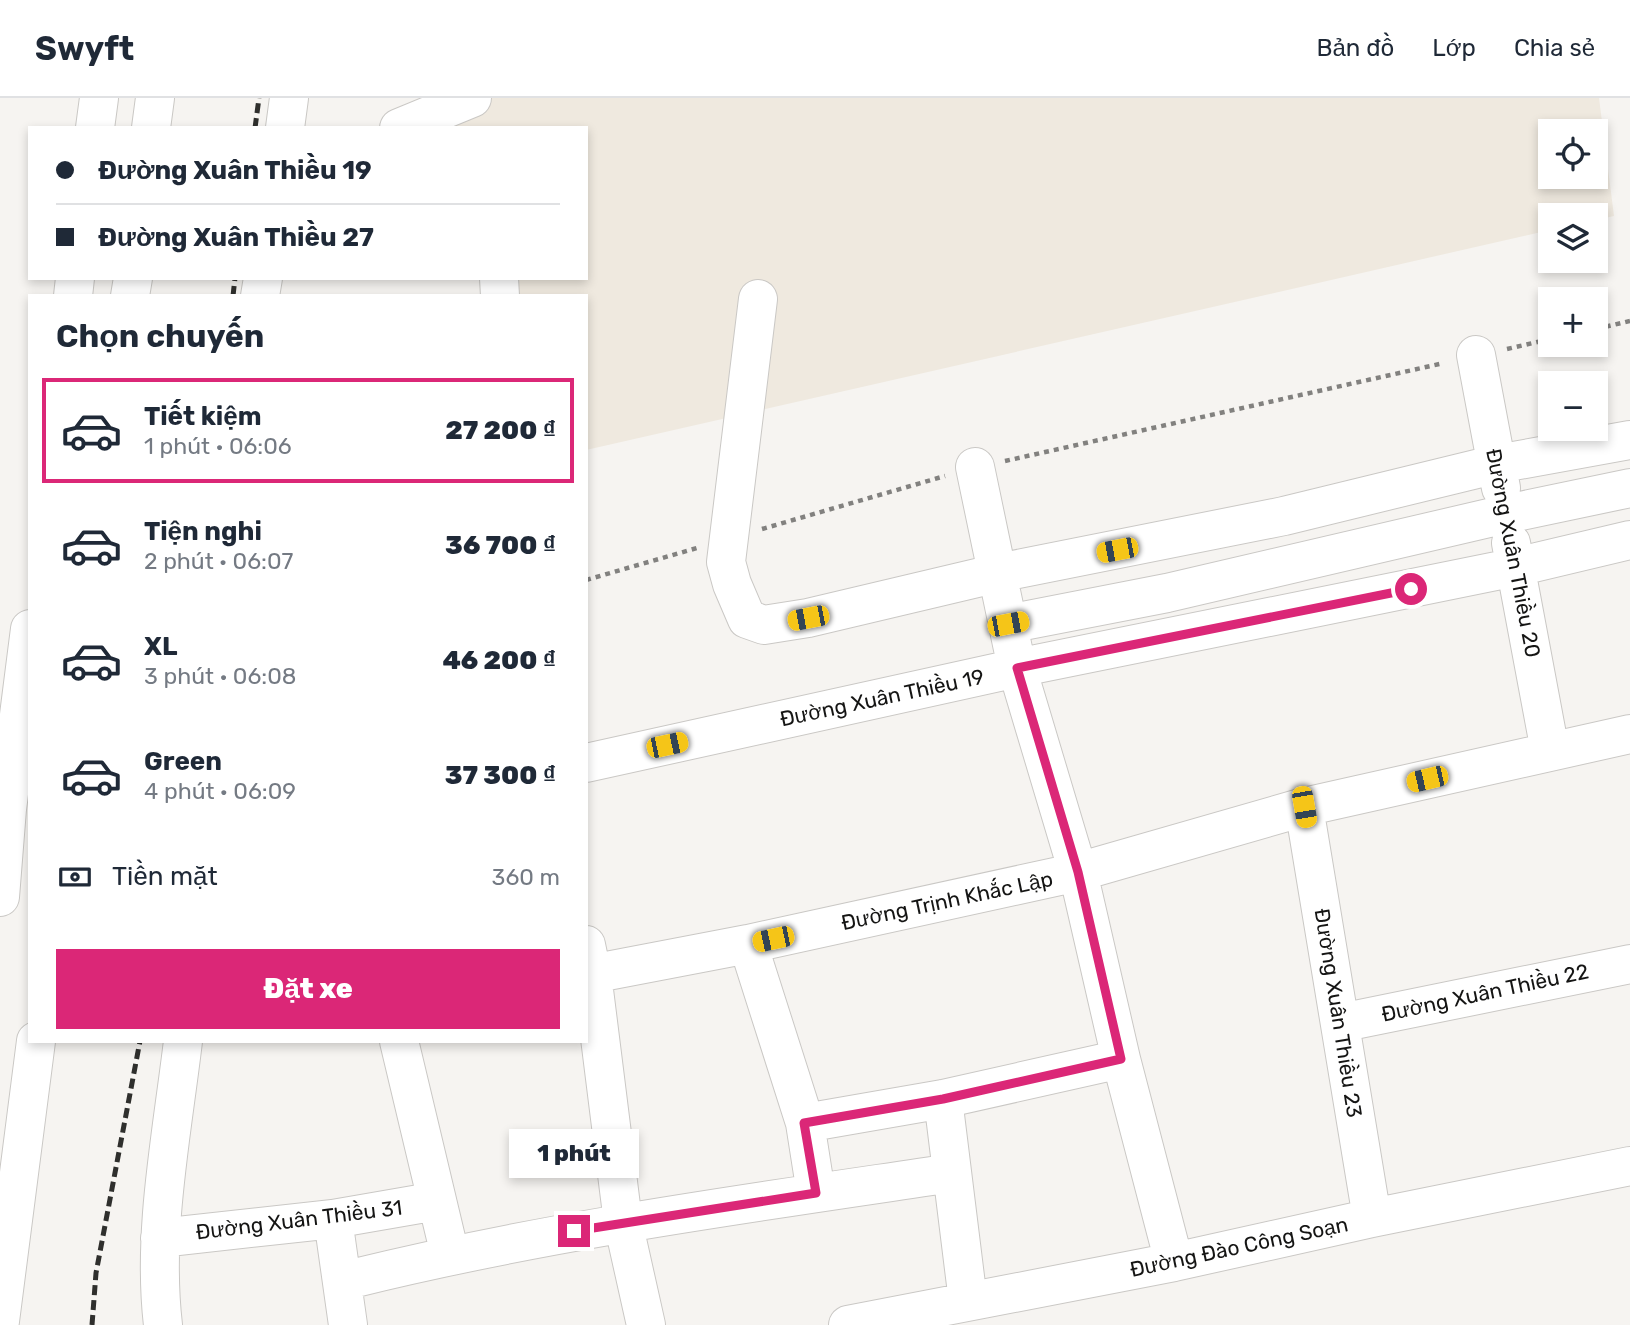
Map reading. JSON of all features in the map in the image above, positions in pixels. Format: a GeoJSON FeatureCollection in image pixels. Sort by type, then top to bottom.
{"type":"FeatureCollection","features":[{"type":"Feature","properties":{"kind":"main road"},"geometry":{"type":"LineString","coordinates":[[95,126],[99,98]]}},
{"type":"Feature","properties":{"kind":"main road"},"geometry":{"type":"LineString","coordinates":[[151,126],[155,98]]}},
{"type":"Feature","properties":{"kind":"main road"},"geometry":{"type":"LineString","coordinates":[[285,126],[289,98]]}},
{"type":"Feature","properties":{"kind":"main road"},"geometry":{"type":"LineString","coordinates":[[404,126],[472,98]]}},
{"type":"Feature","properties":{"kind":"main road"},"geometry":{"type":"LineString","coordinates":[[758,299],[726,562],[747,619],[764,625],[808,618],[998,573],[1284,516],[1497,464],[1630,440]]}},
{"type":"Feature","properties":{"kind":"main road","name":"Đường Xuân Thiều 20"},"geometry":{"type":"LineString","coordinates":[[1476,355],[1550,751]]}},
{"type":"Feature","properties":{"kind":"main road"},"geometry":{"type":"LineString","coordinates":[[975,467],[1017,668],[1078,872],[1121,1059],[1174,1262]]}},
{"type":"Feature","properties":{"kind":"main road"},"geometry":{"type":"LineString","coordinates":[[1008,624],[1167,593],[1630,488]]}},
{"type":"Feature","properties":{"kind":"main road","name":"Đường Xuân Thiều 19"},"geometry":{"type":"LineString","coordinates":[[588,763],[1017,668],[1516,567],[1630,540]]}},
{"type":"Feature","properties":{"kind":"main road"},"geometry":{"type":"LineString","coordinates":[[0,897],[7,809],[28,645]]}},
{"type":"Feature","properties":{"kind":"main road","name":"Đường Trịnh Khắc Lập"},"geometry":{"type":"LineString","coordinates":[[588,965],[748,944],[1078,872],[1304,807],[1630,734]]}},
{"type":"Feature","properties":{"kind":"main road","name":"Đường Xuân Thiều 23"},"geometry":{"type":"LineString","coordinates":[[1304,807],[1372,1218]]}},
{"type":"Feature","properties":{"kind":"main road"},"geometry":{"type":"LineString","coordinates":[[748,944],[804,1123],[816,1193]]}},
{"type":"Feature","properties":{"kind":"main road","name":"Đường Xuân Thiều 22"},"geometry":{"type":"LineString","coordinates":[[1340,1023],[1630,964]]}},
{"type":"Feature","properties":{"kind":"main road"},"geometry":{"type":"LineString","coordinates":[[588,965],[623,1222],[646,1325]]}},
{"type":"Feature","properties":{"kind":"main road"},"geometry":{"type":"LineString","coordinates":[[0,1321],[36,1043]]}},
{"type":"Feature","properties":{"kind":"main road"},"geometry":{"type":"LineString","coordinates":[[163,1325],[160,1238],[183,1043]]}},
{"type":"Feature","properties":{"kind":"main road"},"geometry":{"type":"LineString","coordinates":[[399,1043],[450,1255]]}},
{"type":"Feature","properties":{"kind":"main road"},"geometry":{"type":"LineString","coordinates":[[804,1123],[943,1099],[1121,1059]]}},
{"type":"Feature","properties":{"kind":"main road"},"geometry":{"type":"LineString","coordinates":[[943,1099],[968,1301]]}},
{"type":"Feature","properties":{"kind":"main road","name":"Đường Đào Công Soạn"},"geometry":{"type":"LineString","coordinates":[[848,1325],[1174,1262],[1372,1218],[1630,1166]]}},
{"type":"Feature","properties":{"kind":"main road"},"geometry":{"type":"LineString","coordinates":[[342,1278],[351,1279],[450,1255],[623,1222],[952,1173]]}},
{"type":"Feature","properties":{"kind":"main road","name":"Đường Xuân Thiều 31"},"geometry":{"type":"LineString","coordinates":[[160,1238],[333,1219],[437,1201]]}},
{"type":"Feature","properties":{"kind":"main road"},"geometry":{"type":"LineString","coordinates":[[333,1219],[348,1325]]}},
{"type":"Feature","properties":{"kind":"path"},"geometry":{"type":"LineString","coordinates":[[1608,326],[1630,321]]}},
{"type":"Feature","properties":{"kind":"path"},"geometry":{"type":"LineString","coordinates":[[588,579],[975,467],[1538,342]]}},
{"type":"Feature","properties":{"kind":"shaded area"},"geometry":{"type":"Polygon","coordinates":[[[439,98],[1599,98],[1602,119],[1538,119],[1538,189],[1608,189],[1608,169],[1614,216],[1608,217],[1608,203],[1538,203],[1538,233],[588,450],[588,294],[506,294],[507,280],[588,280],[588,126],[437,126],[439,98]]]}},
{"type":"Feature","properties":{"kind":"railway"},"geometry":{"type":"LineString","coordinates":[[255,126],[259,98]]}},
{"type":"Feature","properties":{"kind":"railway"},"geometry":{"type":"LineString","coordinates":[[233,294],[235,280]]}},
{"type":"Feature","properties":{"kind":"railway"},"geometry":{"type":"LineString","coordinates":[[92,1325],[96,1273],[140,1043]]}},
{"type":"Feature","properties":{"kind":"route"},"geometry":{"type":"LineString","coordinates":[[574,1231],[816,1193],[804,1123],[943,1099],[1121,1059],[1078,872],[1017,668],[1411,589]]}}]}
